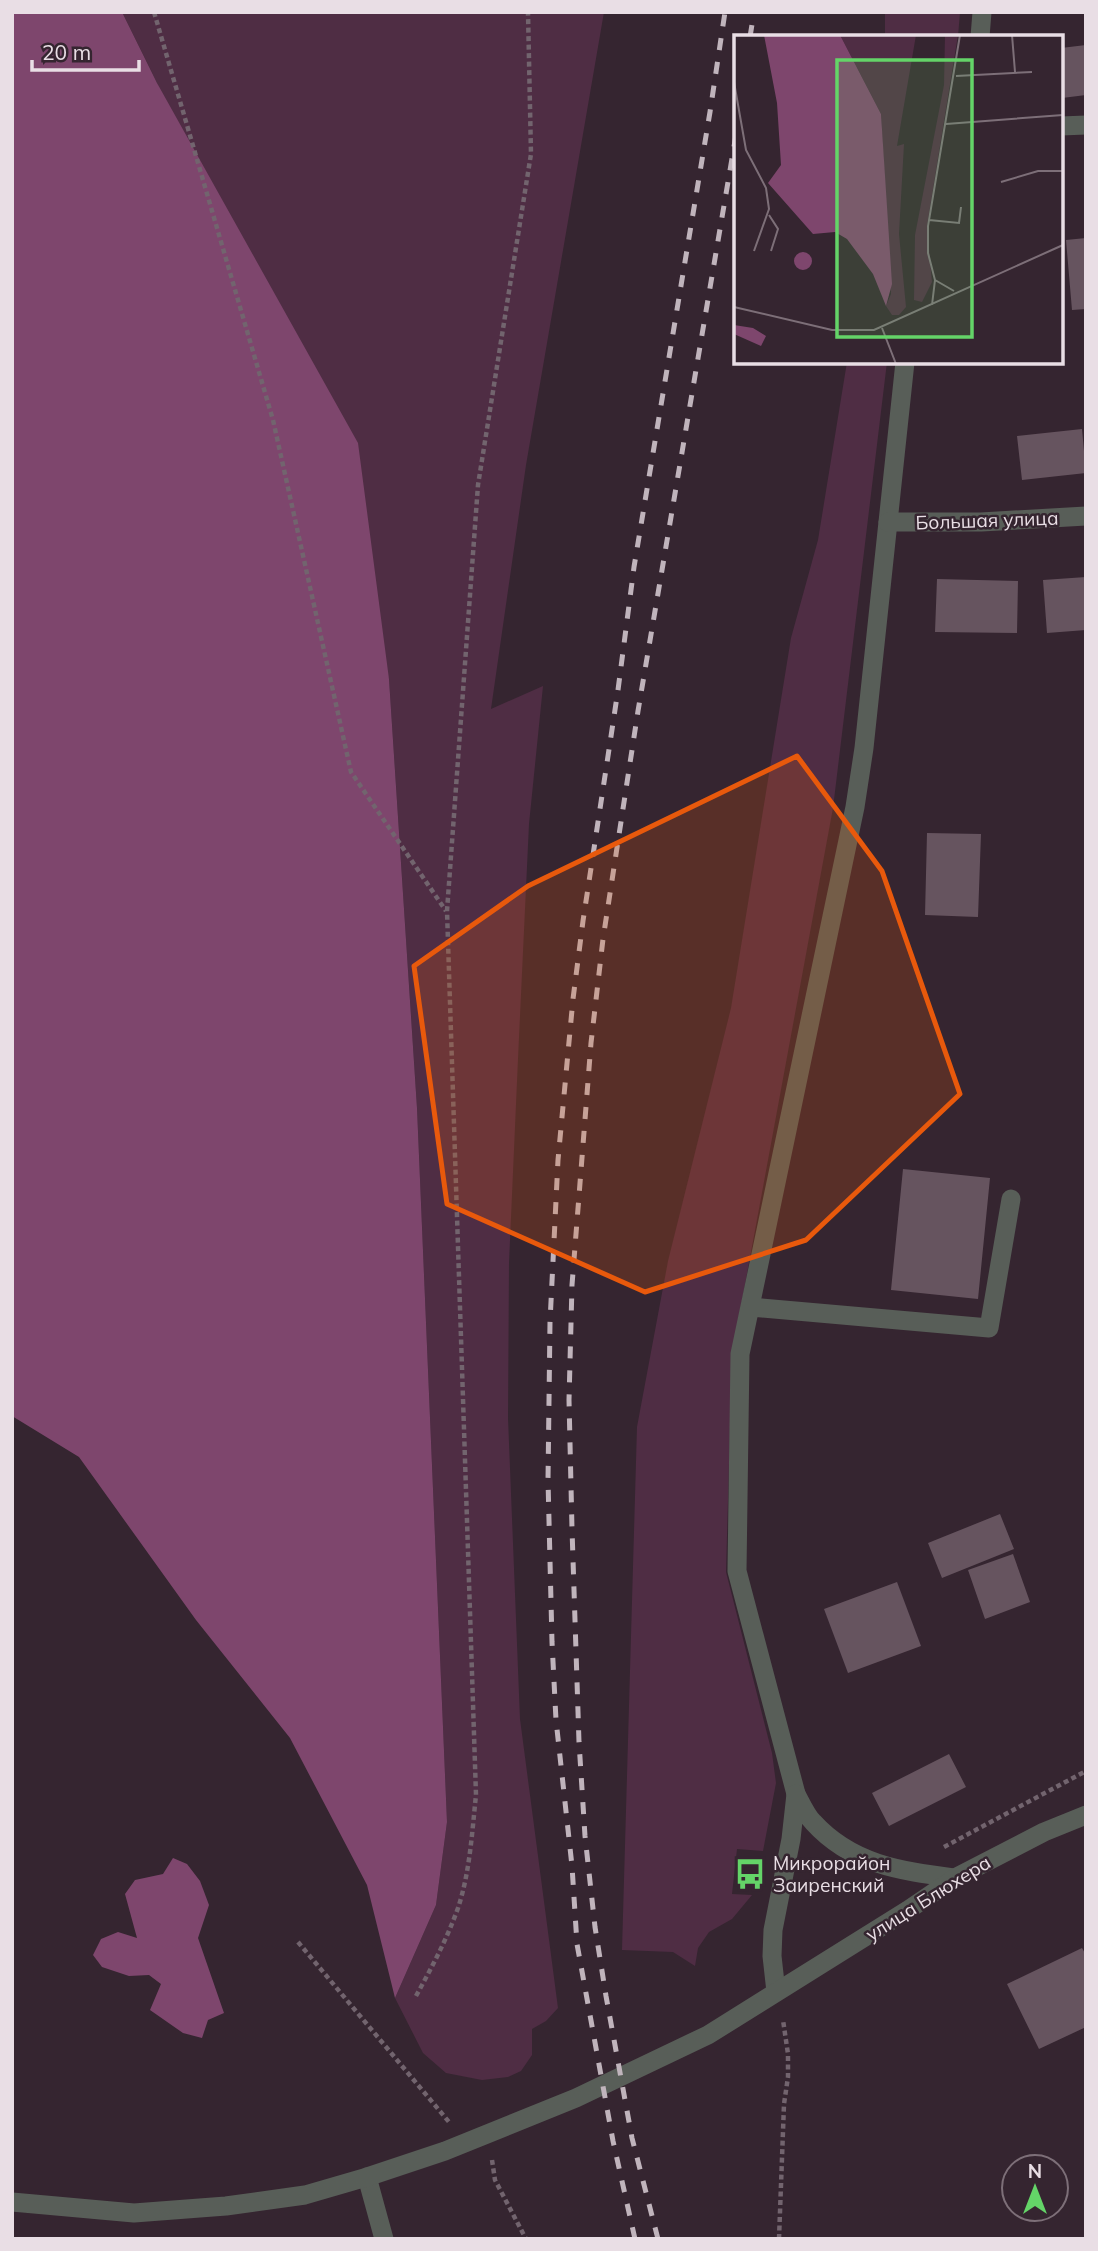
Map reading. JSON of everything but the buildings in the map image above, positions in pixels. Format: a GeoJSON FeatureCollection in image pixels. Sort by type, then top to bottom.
{"type":"FeatureCollection","features":[{"type":"Feature","properties":{"kind":"street"},"geometry":{"type":"LineString","coordinates":[[980,35],[982,12]]}},
{"type":"Feature","properties":{"kind":"street"},"geometry":{"type":"LineString","coordinates":[[1063,126],[1086,125]]}},
{"type":"Feature","properties":{"kind":"street"},"geometry":{"type":"LineString","coordinates":[[905,364],[864,748],[855,807],[740,1354],[737,1571],[796,1794],[813,1822],[835,1841],[862,1858],[900,1871],[955,1878]]}},
{"type":"Feature","properties":{"kind":"street","name":"Большая улица"},"geometry":{"type":"LineString","coordinates":[[888,522],[981,522],[1086,516]]}},
{"type":"Feature","properties":{"kind":"street"},"geometry":{"type":"LineString","coordinates":[[751,1307],[989,1328],[1011,1199]]}},
{"type":"Feature","properties":{"kind":"street"},"geometry":{"type":"LineString","coordinates":[[776,1992],[772,1956],[773,1930],[791,1839],[796,1794]]}},
{"type":"Feature","properties":{"kind":"street","name":"улица Блюхера"},"geometry":{"type":"LineString","coordinates":[[12,2202],[134,2213],[185,2210],[304,2195],[445,2151],[576,2098],[708,2035],[955,1878],[1044,1832],[1086,1815]]}},
{"type":"Feature","properties":{"kind":"street"},"geometry":{"type":"LineString","coordinates":[[367,2177],[384,2239]]}},
{"type":"Feature","properties":{"kind":"path"},"geometry":{"type":"LineString","coordinates":[[155,12],[273,420],[351,772],[447,911]]}},
{"type":"Feature","properties":{"kind":"path"},"geometry":{"type":"LineString","coordinates":[[416,1996],[439,1955],[459,1905],[468,1861],[476,1795],[447,911],[478,485],[531,154],[528,12]]}},
{"type":"Feature","properties":{"kind":"path"},"geometry":{"type":"LineString","coordinates":[[900,1871],[1086,1771]]}},
{"type":"Feature","properties":{"kind":"path"},"geometry":{"type":"LineString","coordinates":[[298,1942],[452,2125]]}},
{"type":"Feature","properties":{"kind":"path"},"geometry":{"type":"LineString","coordinates":[[776,1992],[788,2054],[779,2239]]}},
{"type":"Feature","properties":{"kind":"path"},"geometry":{"type":"LineString","coordinates":[[487,2134],[495,2180],[526,2239]]}},
{"type":"Feature","properties":{"kind":"highlighted area"},"geometry":{"type":"Polygon","coordinates":[[[797,756],[882,871],[960,1094],[806,1240],[645,1292],[447,1204],[414,966],[528,886],[797,756]]]}},
{"type":"Feature","properties":{"kind":"shaded area"},"geometry":{"type":"Polygon","coordinates":[[[12,12],[122,12],[157,83],[358,443],[389,679],[417,1108],[447,1822],[436,1905],[395,1998],[367,1885],[290,1738],[196,1620],[79,1457],[12,1416],[12,12]]]}},
{"type":"Feature","properties":{"kind":"shaded area"},"geometry":{"type":"Polygon","coordinates":[[[122,12],[604,12],[526,465],[491,709],[543,686],[529,824],[509,1263],[508,1418],[520,1719],[558,2008],[546,2021],[532,2029],[532,2055],[521,2071],[508,2077],[482,2080],[446,2073],[423,2053],[395,1998],[436,1905],[447,1822],[417,1108],[389,679],[157,83],[122,12]]]}},
{"type":"Feature","properties":{"kind":"shaded area"},"geometry":{"type":"Polygon","coordinates":[[[885,12],[960,12],[958,35],[885,35],[885,12]]]}},
{"type":"Feature","properties":{"kind":"shaded area"},"geometry":{"type":"Polygon","coordinates":[[[847,364],[887,364],[833,808],[732,1355],[726,1572],[772,1753],[776,1783],[763,1851],[737,1849],[732,1894],[752,1895],[732,1919],[709,1932],[698,1948],[695,1966],[673,1952],[622,1950],[637,1427],[668,1261],[731,1008],[791,638],[818,540],[847,364]]]}},
{"type":"Feature","properties":{"kind":"shaded area"},"geometry":{"type":"Polygon","coordinates":[[[173,1858],[187,1864],[200,1881],[209,1905],[198,1938],[224,2013],[208,2020],[202,2038],[183,2033],[150,2010],[161,1984],[149,1975],[129,1976],[102,1967],[93,1955],[101,1939],[118,1932],[137,1938],[125,1894],[135,1880],[163,1874],[173,1858]]]}},
{"type":"Feature","properties":{"kind":"railway"},"geometry":{"type":"LineString","coordinates":[[635,2239],[613,2141],[577,1944],[572,1866],[556,1720],[548,1480],[550,1322],[558,1160],[583,921],[634,567],[725,12]]}},
{"type":"Feature","properties":{"kind":"railway"},"geometry":{"type":"LineString","coordinates":[[750,35],[754,12]]}},
{"type":"Feature","properties":{"kind":"railway"},"geometry":{"type":"LineString","coordinates":[[658,2239],[632,2138],[606,1996],[585,1836],[572,1529],[569,1400],[572,1285],[591,1043],[603,939],[638,711],[734,147]]}},
{"type":"Feature","properties":{"kind":"place","name":"Микрорайон Заиренский"},"geometry":{"type":"Point","coordinates":[750,1874]}}]}
